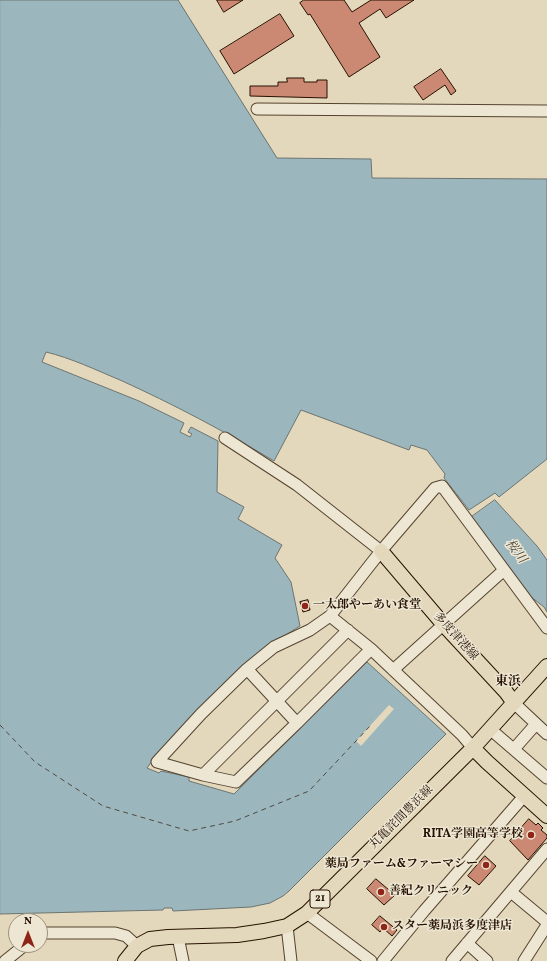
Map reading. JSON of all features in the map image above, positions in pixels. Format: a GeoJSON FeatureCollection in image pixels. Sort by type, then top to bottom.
{"type":"FeatureCollection","features":[{"type":"Feature","properties":{"kind":"main road","name":"多度津港線"},"geometry":{"type":"LineString","coordinates":[[381,551],[444,625],[506,692],[514,703]]}},
{"type":"Feature","properties":{"kind":"main road","name":"丸亀詫間豊浜線"},"geometry":{"type":"LineString","coordinates":[[125,961],[137,946],[150,939],[237,935],[288,926],[307,912],[473,748],[547,666]]}},
{"type":"Feature","properties":{"kind":"main road"},"geometry":{"type":"LineString","coordinates":[[473,748],[547,816]]}},
{"type":"Feature","properties":{"kind":"street"},"geometry":{"type":"LineString","coordinates":[[257,109],[547,111]]}},
{"type":"Feature","properties":{"kind":"street"},"geometry":{"type":"LineString","coordinates":[[225,438],[297,485],[381,551]]}},
{"type":"Feature","properties":{"kind":"street"},"geometry":{"type":"LineString","coordinates":[[371,648],[236,782],[157,762],[201,714],[247,669],[274,648],[310,630],[330,616],[381,551],[435,488],[442,486],[547,628]]}},
{"type":"Feature","properties":{"kind":"street"},"geometry":{"type":"LineString","coordinates":[[393,670],[504,570]]}},
{"type":"Feature","properties":{"kind":"street"},"geometry":{"type":"LineString","coordinates":[[330,616],[371,648],[462,735],[473,748]]}},
{"type":"Feature","properties":{"kind":"street"},"geometry":{"type":"LineString","coordinates":[[203,774],[348,630]]}},
{"type":"Feature","properties":{"kind":"street"},"geometry":{"type":"LineString","coordinates":[[247,669],[297,723]]}},
{"type":"Feature","properties":{"kind":"street"},"geometry":{"type":"LineString","coordinates":[[514,703],[547,734]]}},
{"type":"Feature","properties":{"kind":"street"},"geometry":{"type":"LineString","coordinates":[[514,750],[536,724]]}},
{"type":"Feature","properties":{"kind":"street"},"geometry":{"type":"LineString","coordinates":[[490,729],[547,778]]}},
{"type":"Feature","properties":{"kind":"street"},"geometry":{"type":"LineString","coordinates":[[383,961],[524,795]]}},
{"type":"Feature","properties":{"kind":"street"},"geometry":{"type":"LineString","coordinates":[[452,961],[547,849]]}},
{"type":"Feature","properties":{"kind":"street"},"geometry":{"type":"LineString","coordinates":[[511,892],[547,922]]}},
{"type":"Feature","properties":{"kind":"street"},"geometry":{"type":"LineString","coordinates":[[307,912],[371,961]]}},
{"type":"Feature","properties":{"kind":"street"},"geometry":{"type":"LineString","coordinates":[[524,961],[547,925]]}},
{"type":"Feature","properties":{"kind":"street"},"geometry":{"type":"LineString","coordinates":[[288,926],[291,961]]}},
{"type":"Feature","properties":{"kind":"street"},"geometry":{"type":"LineString","coordinates":[[48,933],[115,933],[126,936],[137,946]]}},
{"type":"Feature","properties":{"kind":"street"},"geometry":{"type":"LineString","coordinates":[[178,937],[183,961]]}},
{"type":"Feature","properties":{"kind":"street"},"geometry":{"type":"LineString","coordinates":[[467,943],[487,961]]}},
{"type":"Feature","properties":{"kind":"street"},"geometry":{"type":"LineString","coordinates":[[5,961],[15,953]]}},
{"type":"Feature","properties":{"kind":"water"},"geometry":{"type":"Polygon","coordinates":[[[0,0],[178,0],[277,158],[371,159],[372,178],[547,179],[547,459],[499,497],[495,493],[469,510],[444,478],[445,474],[427,450],[411,445],[409,450],[301,410],[274,461],[198,418],[120,380],[74,361],[46,352],[42,362],[139,401],[184,423],[180,432],[190,437],[192,434],[188,432],[191,427],[218,441],[217,492],[244,507],[238,519],[282,545],[275,558],[291,582],[300,626],[276,641],[154,758],[147,768],[159,773],[161,771],[189,777],[189,781],[234,794],[367,662],[446,734],[289,891],[270,903],[251,907],[173,911],[172,908],[164,908],[163,910],[0,914],[0,0]]]}},
{"type":"Feature","properties":{"kind":"water","name":"桜川"},"geometry":{"type":"Polygon","coordinates":[[[495,500],[537,546],[547,560],[547,612],[544,607],[526,593],[470,518],[495,500]]]}},
{"type":"Feature","properties":{"kind":"pier"},"geometry":{"type":"Polygon","coordinates":[[[389,705],[394,709],[361,746],[356,741],[389,705]]]}},
{"type":"Feature","properties":{"kind":"building"},"geometry":{"type":"Polygon","coordinates":[[[217,0],[243,0],[224,12],[217,0]]]}},
{"type":"Feature","properties":{"kind":"building"},"geometry":{"type":"Polygon","coordinates":[[[304,0],[344,0],[352,12],[371,0],[414,0],[386,18],[380,9],[359,23],[380,57],[349,77],[310,14],[308,15],[300,3],[304,0]]]}},
{"type":"Feature","properties":{"kind":"building"},"geometry":{"type":"Polygon","coordinates":[[[280,14],[294,36],[234,74],[220,51],[280,14]]]}},
{"type":"Feature","properties":{"kind":"building"},"geometry":{"type":"Polygon","coordinates":[[[441,69],[456,91],[451,95],[445,85],[423,100],[414,87],[441,69]]]}},
{"type":"Feature","properties":{"kind":"building"},"geometry":{"type":"Polygon","coordinates":[[[287,78],[304,78],[304,82],[327,80],[327,98],[250,96],[250,86],[278,86],[278,82],[287,82],[287,78]]]}},
{"type":"Feature","properties":{"kind":"building","name":"一太郎やーあい食堂"},"geometry":{"type":"Polygon","coordinates":[[[308,600],[310,610],[303,612],[300,602],[308,600]]]}},
{"type":"Feature","properties":{"kind":"building","name":"RITA学園高等学校"},"geometry":{"type":"Polygon","coordinates":[[[529,819],[536,825],[538,823],[543,828],[541,830],[547,835],[547,838],[528,860],[510,841],[529,819]]]}},
{"type":"Feature","properties":{"kind":"building"},"geometry":{"type":"Polygon","coordinates":[[[485,856],[496,866],[479,885],[468,876],[485,856]]]}},
{"type":"Feature","properties":{"kind":"building","name":"善紀クリニック"},"geometry":{"type":"Polygon","coordinates":[[[376,879],[395,895],[384,905],[367,889],[376,879]]]}},
{"type":"Feature","properties":{"kind":"building","name":"スター薬局浜多度津店"},"geometry":{"type":"Polygon","coordinates":[[[380,916],[397,930],[392,936],[383,928],[380,932],[372,925],[380,916]]]}},
{"type":"Feature","properties":{"kind":"ferry route"},"geometry":{"type":"LineString","coordinates":[[0,725],[35,762],[103,806],[189,831],[235,821],[309,791],[371,725]]}},
{"type":"Feature","properties":{"kind":"place","name":"一太郎やーあい食堂"},"geometry":{"type":"Point","coordinates":[305,606]}},
{"type":"Feature","properties":{"kind":"place","name":"RITA学園高等学校"},"geometry":{"type":"Point","coordinates":[531,835]}},
{"type":"Feature","properties":{"kind":"place","name":"薬局ファーム&ファーマシー"},"geometry":{"type":"Point","coordinates":[486,865]}},
{"type":"Feature","properties":{"kind":"place","name":"善紀クリニック"},"geometry":{"type":"Point","coordinates":[381,892]}},
{"type":"Feature","properties":{"kind":"place","name":"スター薬局浜多度津店"},"geometry":{"type":"Point","coordinates":[384,927]}},
{"type":"Feature","properties":{"kind":"district","name":"東浜"},"geometry":{"type":"Point","coordinates":[508,683]}}]}
